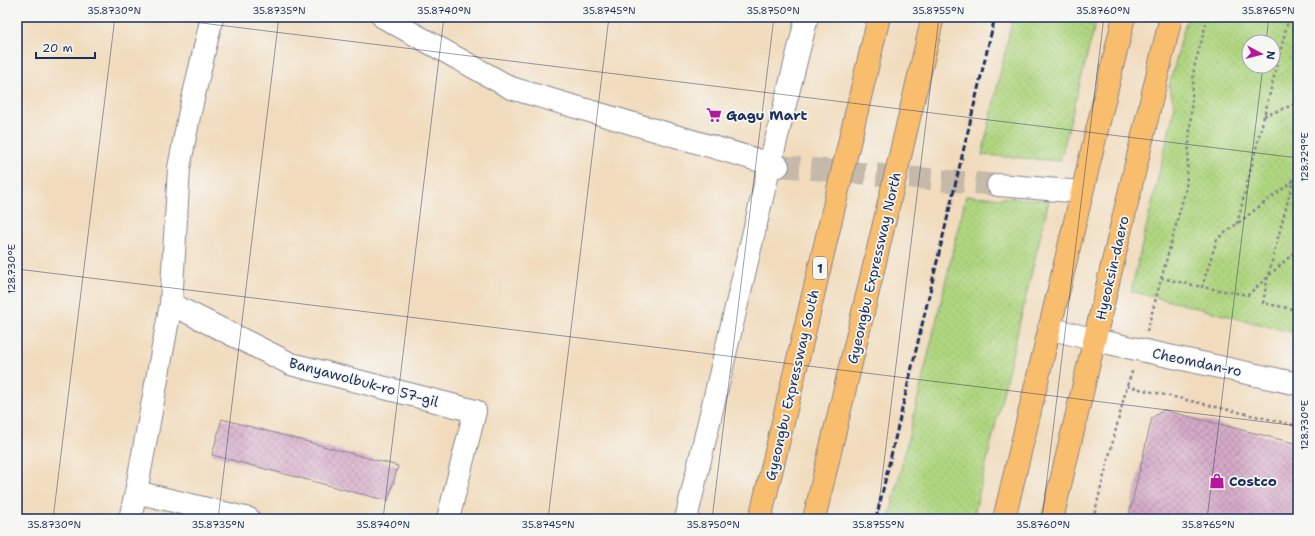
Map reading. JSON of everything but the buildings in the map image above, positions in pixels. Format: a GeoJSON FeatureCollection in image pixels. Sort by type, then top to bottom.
{"type":"FeatureCollection","features":[{"type":"Feature","properties":{"kind":"main road","name":"Gyeongbu Expressway South"},"geometry":{"type":"LineString","coordinates":[[760,519],[879,17]]}},
{"type":"Feature","properties":{"kind":"main road","name":"Gyeongbu Expressway North"},"geometry":{"type":"LineString","coordinates":[[814,519],[933,17]]}},
{"type":"Feature","properties":{"kind":"main road"},"geometry":{"type":"LineString","coordinates":[[1004,519],[1124,17]]}},
{"type":"Feature","properties":{"kind":"main road","name":"Hyeoksin-daero"},"geometry":{"type":"LineString","coordinates":[[1052,519],[1171,17]]}},
{"type":"Feature","properties":{"kind":"street"},"geometry":{"type":"LineString","coordinates":[[130,519],[171,304],[180,168],[189,116],[212,17]]}},
{"type":"Feature","properties":{"kind":"street"},"geometry":{"type":"LineString","coordinates":[[383,17],[511,88],[774,165]]}},
{"type":"Feature","properties":{"kind":"street"},"geometry":{"type":"LineString","coordinates":[[686,519],[774,165],[807,17]]}},
{"type":"Feature","properties":{"kind":"street"},"geometry":{"type":"LineString","coordinates":[[998,185],[1082,192]]}},
{"type":"Feature","properties":{"kind":"street","name":"Banyawolbuk-ro 57-gil"},"geometry":{"type":"LineString","coordinates":[[171,304],[291,364],[475,411],[448,519]]}},
{"type":"Feature","properties":{"kind":"street","name":"Cheomdan-ro"},"geometry":{"type":"LineString","coordinates":[[1049,328],[1095,340],[1298,384]]}},
{"type":"Feature","properties":{"kind":"street"},"geometry":{"type":"LineString","coordinates":[[136,492],[250,519]]}},
{"type":"Feature","properties":{"kind":"path"},"geometry":{"type":"LineString","coordinates":[[1093,519],[1128,386],[1140,349],[1144,344],[1186,188],[1194,68],[1208,17]]}},
{"type":"Feature","properties":{"kind":"path"},"geometry":{"type":"LineString","coordinates":[[1290,17],[1298,28]]}},
{"type":"Feature","properties":{"kind":"path"},"geometry":{"type":"LineString","coordinates":[[1237,224],[1290,17]]}},
{"type":"Feature","properties":{"kind":"path"},"geometry":{"type":"LineString","coordinates":[[1264,116],[1298,103]]}},
{"type":"Feature","properties":{"kind":"path"},"geometry":{"type":"LineString","coordinates":[[1298,167],[1268,276],[1263,303],[1298,310]]}},
{"type":"Feature","properties":{"kind":"path"},"geometry":{"type":"LineString","coordinates":[[1202,287],[1217,239],[1298,177]]}},
{"type":"Feature","properties":{"kind":"path"},"geometry":{"type":"LineString","coordinates":[[1162,278],[1248,295],[1298,249]]}},
{"type":"Feature","properties":{"kind":"path"},"geometry":{"type":"LineString","coordinates":[[1128,386],[1298,426]]}},
{"type":"Feature","properties":{"kind":"green space"},"geometry":{"type":"Polygon","coordinates":[[[1013,17],[1097,17],[1060,161],[982,155],[1013,17]]]}},
{"type":"Feature","properties":{"kind":"green space"},"geometry":{"type":"Polygon","coordinates":[[[1187,17],[1298,17],[1298,334],[1131,291],[1175,106],[1169,87],[1187,17]]]}},
{"type":"Feature","properties":{"kind":"green space"},"geometry":{"type":"Polygon","coordinates":[[[966,196],[1049,200],[973,519],[889,519],[966,196]]]}},
{"type":"Feature","properties":{"kind":"tunnel"},"geometry":{"type":"LineString","coordinates":[[778,166],[998,185]]}},
{"type":"Feature","properties":{"kind":"railway"},"geometry":{"type":"LineString","coordinates":[[876,519],[995,17]]}},
{"type":"Feature","properties":{"kind":"place","name":"Gagu Mart"},"geometry":{"type":"Point","coordinates":[714,115]}},
{"type":"Feature","properties":{"kind":"place","name":"Costco"},"geometry":{"type":"Point","coordinates":[1217,481]}}]}
